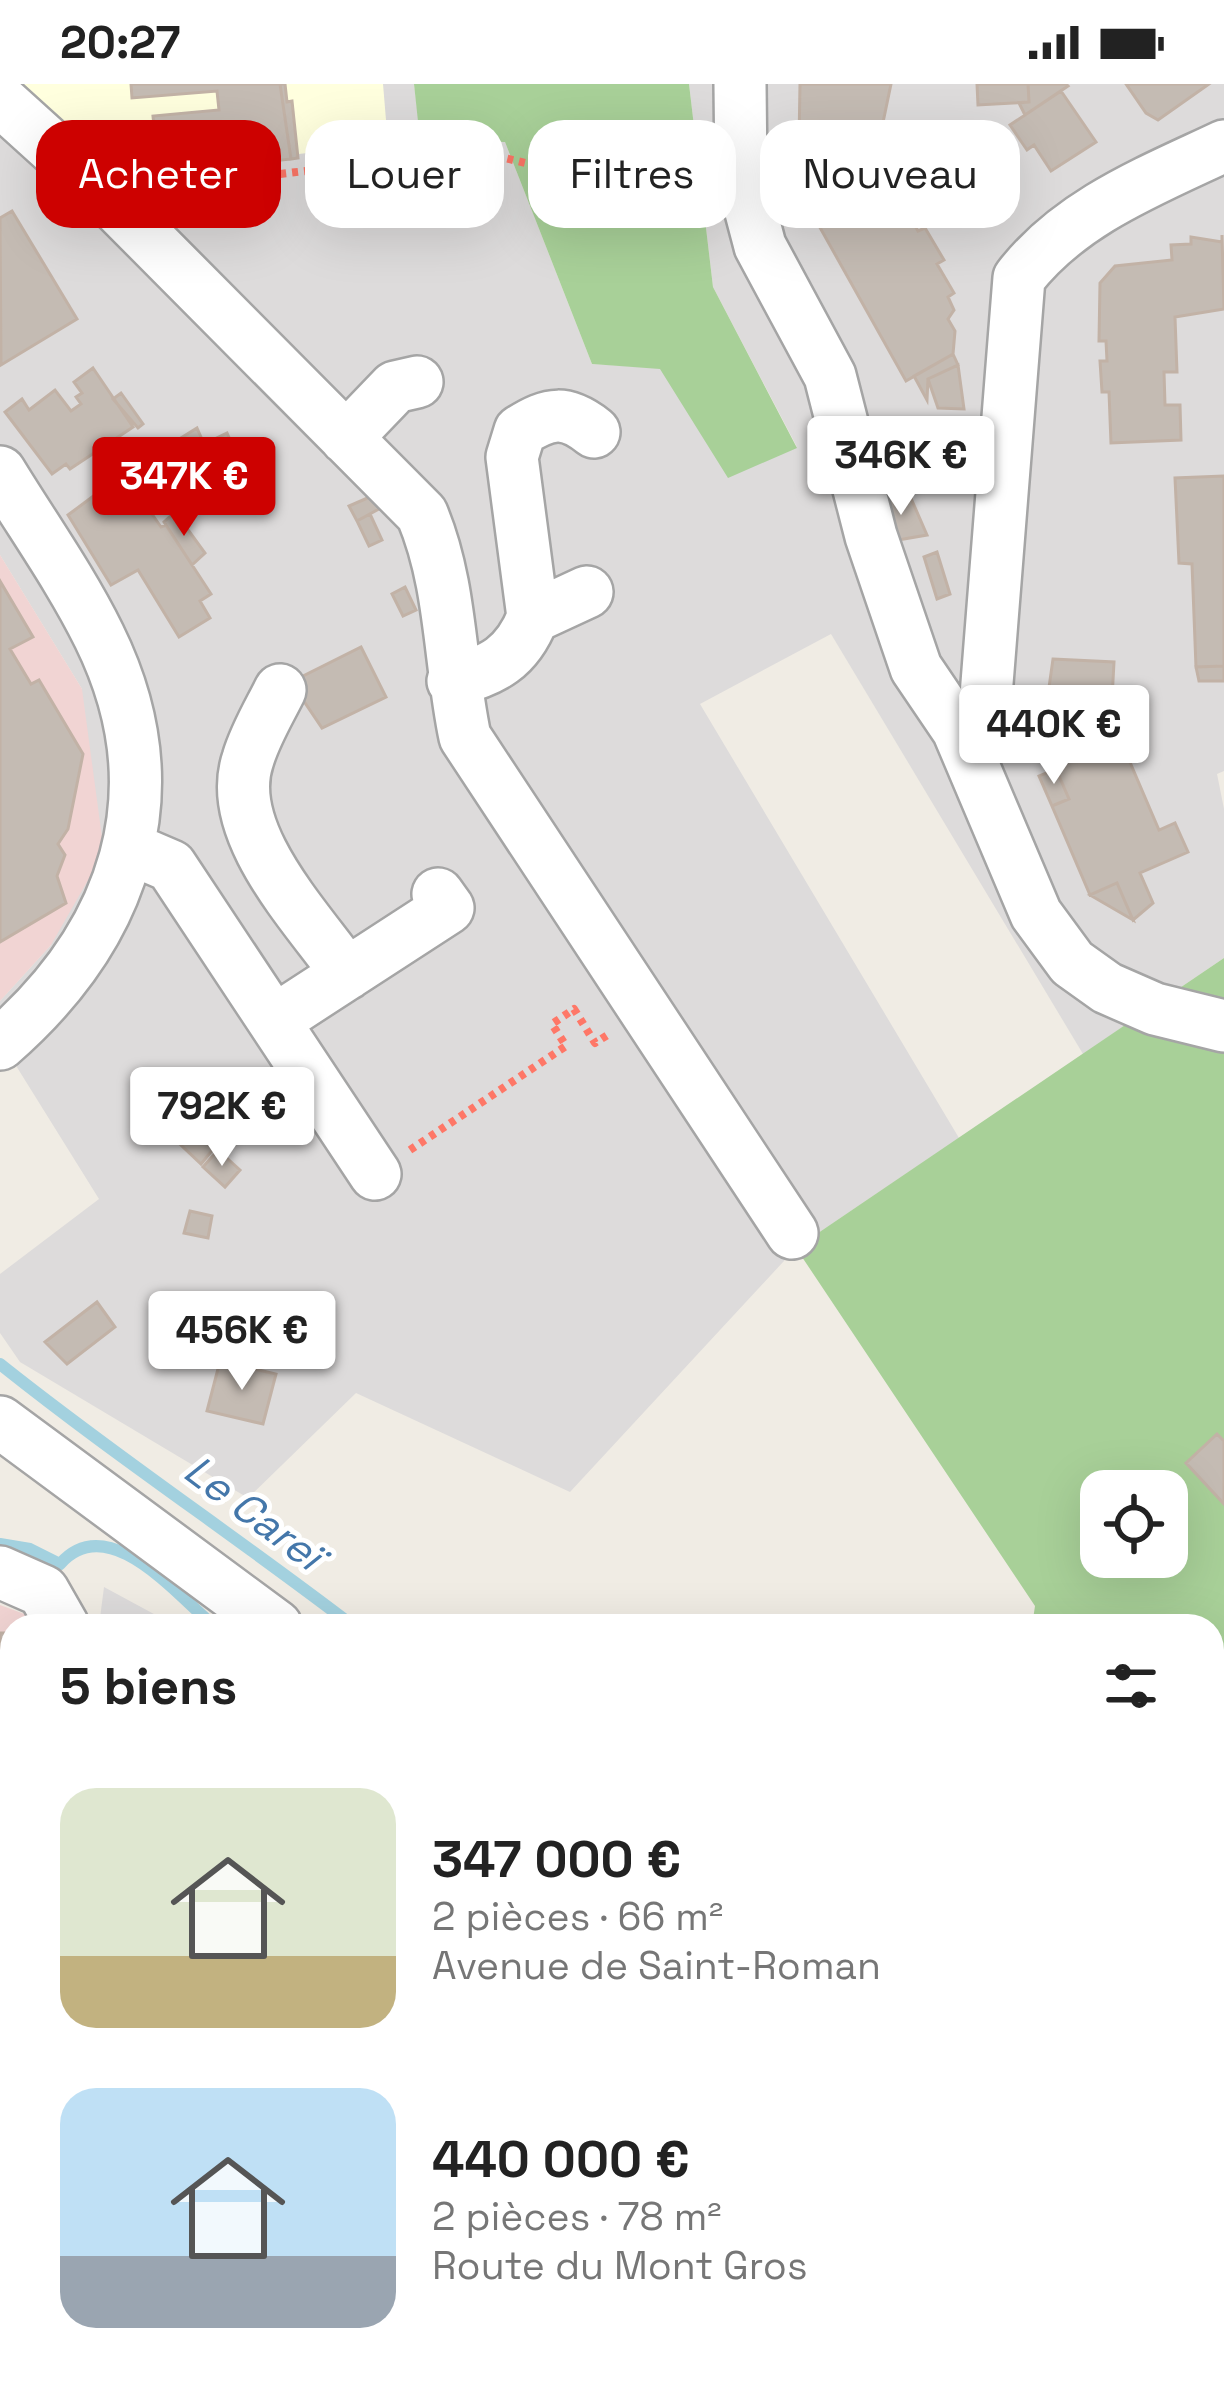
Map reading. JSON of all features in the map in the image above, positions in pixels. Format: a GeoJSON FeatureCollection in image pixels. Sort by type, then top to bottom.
{"type":"FeatureCollection","features":[{"type":"Feature","properties":{"kind":"street"},"geometry":{"type":"LineString","coordinates":[[740,84],[741,174],[760,245],[830,376],[871,536],[916,668],[958,730],[1036,914],[1072,963],[1107,988],[1224,1026]]}},
{"type":"Feature","properties":{"kind":"street"},"geometry":{"type":"LineString","coordinates":[[0,100],[36,133]]}},
{"type":"Feature","properties":{"kind":"street"},"geometry":{"type":"LineString","coordinates":[[958,730],[979,714],[986,696],[1018,278],[1045,244],[1083,219],[1224,146]]}},
{"type":"Feature","properties":{"kind":"street"},"geometry":{"type":"LineString","coordinates":[[138,228],[422,514],[445,584],[453,681],[466,736],[792,1233]]}},
{"type":"Feature","properties":{"kind":"street"},"geometry":{"type":"LineString","coordinates":[[346,438],[395,387],[417,382]]}},
{"type":"Feature","properties":{"kind":"street"},"geometry":{"type":"LineString","coordinates":[[453,681],[497,669],[525,638],[533,617],[512,457],[520,430],[547,414],[574,416],[594,432]]}},
{"type":"Feature","properties":{"kind":"street"},"geometry":{"type":"LineString","coordinates":[[0,472],[113,667],[127,711],[137,781],[129,848],[99,931],[57,990],[0,1044]]}},
{"type":"Feature","properties":{"kind":"street"},"geometry":{"type":"LineString","coordinates":[[533,617],[587,592]]}},
{"type":"Feature","properties":{"kind":"street"},"geometry":{"type":"LineString","coordinates":[[280,690],[247,761],[242,802],[251,836],[347,974]]}},
{"type":"Feature","properties":{"kind":"street"},"geometry":{"type":"LineString","coordinates":[[129,848],[171,866],[375,1174]]}},
{"type":"Feature","properties":{"kind":"street"},"geometry":{"type":"LineString","coordinates":[[274,1021],[448,908],[438,894]]}},
{"type":"Feature","properties":{"kind":"street"},"geometry":{"type":"LineString","coordinates":[[0,1422],[260,1614]]}},
{"type":"Feature","properties":{"kind":"street"},"geometry":{"type":"LineString","coordinates":[[0,1572],[43,1591],[56,1614]]}},
{"type":"Feature","properties":{"kind":"path"},"geometry":{"type":"LineString","coordinates":[[281,174],[382,162],[505,158],[574,175],[741,174]]}},
{"type":"Feature","properties":{"kind":"path"},"geometry":{"type":"LineString","coordinates":[[375,1174],[566,1046],[552,1024],[574,1009],[596,1043],[645,1010]]}},
{"type":"Feature","properties":{"kind":"shaded area"},"geometry":{"type":"Polygon","coordinates":[[[0,84],[414,84],[418,120],[305,120],[305,228],[504,228],[505,142],[528,201],[528,228],[539,228],[592,364],[660,368],[797,447],[713,287],[706,228],[736,228],[736,120],[693,120],[689,84],[1224,84],[1224,771],[1217,774],[1224,809],[1224,958],[1083,1054],[831,634],[700,704],[959,1138],[796,1248],[570,1492],[356,1393],[248,1498],[20,1362],[0,1333],[0,1274],[99,1199],[0,1040],[0,1001],[51,945],[82,689],[0,555],[0,84]]]}},
{"type":"Feature","properties":{"kind":"shaded area"},"geometry":{"type":"Polygon","coordinates":[[[18,84],[383,84],[386,120],[305,120],[305,153],[281,156],[281,120],[62,120],[18,84]]]}},
{"type":"Feature","properties":{"kind":"shaded area"},"geometry":{"type":"Polygon","coordinates":[[[0,555],[82,689],[104,852],[51,945],[0,1001],[0,555]]]}},
{"type":"Feature","properties":{"kind":"shaded area"},"geometry":{"type":"Polygon","coordinates":[[[104,1587],[154,1614],[101,1614],[104,1587]]]}},
{"type":"Feature","properties":{"kind":"shaded area"},"geometry":{"type":"Polygon","coordinates":[[[0,1605],[24,1614],[0,1614],[0,1605]]]}},
{"type":"Feature","properties":{"kind":"green space"},"geometry":{"type":"Polygon","coordinates":[[[414,84],[689,84],[693,120],[528,120],[528,201],[504,142],[504,120],[418,120],[414,84]]]}},
{"type":"Feature","properties":{"kind":"green space"},"geometry":{"type":"Polygon","coordinates":[[[539,228],[706,228],[713,287],[797,448],[728,478],[660,369],[592,364],[539,228]]]}},
{"type":"Feature","properties":{"kind":"green space"},"geometry":{"type":"Polygon","coordinates":[[[1224,958],[1224,1614],[1034,1614],[1035,1606],[796,1248],[1224,958]]]}},
{"type":"Feature","properties":{"kind":"building"},"geometry":{"type":"Polygon","coordinates":[[[131,84],[280,84],[291,159],[281,160],[281,120],[153,120],[153,116],[219,110],[217,91],[132,98],[131,84]]]}},
{"type":"Feature","properties":{"kind":"building"},"geometry":{"type":"Polygon","coordinates":[[[280,84],[285,84],[287,102],[292,101],[298,158],[291,159],[280,84]]]}},
{"type":"Feature","properties":{"kind":"building"},"geometry":{"type":"Polygon","coordinates":[[[800,84],[891,84],[884,120],[799,120],[800,84]]]}},
{"type":"Feature","properties":{"kind":"building"},"geometry":{"type":"Polygon","coordinates":[[[977,84],[1028,84],[1029,102],[978,105],[977,84]]]}},
{"type":"Feature","properties":{"kind":"building"},"geometry":{"type":"Polygon","coordinates":[[[1028,84],[1068,86],[1025,115],[1019,103],[1029,102],[1028,84]]]}},
{"type":"Feature","properties":{"kind":"building"},"geometry":{"type":"Polygon","coordinates":[[[1126,84],[1209,84],[1158,120],[1146,113],[1126,84]]]}},
{"type":"Feature","properties":{"kind":"building"},"geometry":{"type":"Polygon","coordinates":[[[1061,91],[1096,142],[1051,171],[1034,145],[1027,150],[1020,140],[1018,120],[1061,91]]]}},
{"type":"Feature","properties":{"kind":"building"},"geometry":{"type":"Polygon","coordinates":[[[12,211],[77,319],[1,365],[0,218],[12,211]]]}},
{"type":"Feature","properties":{"kind":"building"},"geometry":{"type":"Polygon","coordinates":[[[820,228],[925,228],[944,260],[937,264],[954,293],[948,297],[954,310],[948,319],[955,331],[953,354],[906,381],[820,228]]]}},
{"type":"Feature","properties":{"kind":"building"},"geometry":{"type":"Polygon","coordinates":[[[1222,235],[1224,309],[1175,317],[1177,372],[1164,372],[1165,405],[1180,405],[1181,440],[1111,443],[1109,392],[1102,392],[1100,361],[1107,361],[1106,341],[1099,341],[1100,283],[1115,266],[1172,260],[1171,245],[1191,244],[1191,237],[1222,242],[1222,235]]]}},
{"type":"Feature","properties":{"kind":"building"},"geometry":{"type":"Polygon","coordinates":[[[953,354],[958,365],[928,379],[927,400],[914,376],[953,354]]]}},
{"type":"Feature","properties":{"kind":"building"},"geometry":{"type":"Polygon","coordinates":[[[958,365],[964,409],[938,408],[928,379],[958,365]]]}},
{"type":"Feature","properties":{"kind":"building"},"geometry":{"type":"Polygon","coordinates":[[[93,368],[133,427],[70,469],[66,464],[52,474],[5,412],[22,399],[29,410],[55,390],[71,411],[81,404],[76,397],[82,393],[74,382],[93,368]]]}},
{"type":"Feature","properties":{"kind":"building"},"geometry":{"type":"Polygon","coordinates":[[[121,393],[143,424],[138,428],[113,399],[121,393]]]}},
{"type":"Feature","properties":{"kind":"building"},"geometry":{"type":"Polygon","coordinates":[[[197,428],[204,444],[227,433],[253,491],[211,511],[207,503],[185,513],[152,456],[197,428]]]}},
{"type":"Feature","properties":{"kind":"building"},"geometry":{"type":"Polygon","coordinates":[[[1224,476],[1224,666],[1196,667],[1192,564],[1179,563],[1175,478],[1224,476]]]}},
{"type":"Feature","properties":{"kind":"building"},"geometry":{"type":"Polygon","coordinates":[[[115,480],[131,503],[140,497],[161,527],[166,525],[211,594],[200,601],[210,618],[179,637],[138,570],[111,585],[68,515],[115,480]]]}},
{"type":"Feature","properties":{"kind":"building"},"geometry":{"type":"Polygon","coordinates":[[[901,492],[904,499],[910,496],[927,535],[892,541],[877,503],[901,492]]]}},
{"type":"Feature","properties":{"kind":"building"},"geometry":{"type":"Polygon","coordinates":[[[372,496],[379,509],[357,521],[349,506],[372,496]]]}},
{"type":"Feature","properties":{"kind":"building"},"geometry":{"type":"Polygon","coordinates":[[[175,512],[205,553],[192,565],[164,522],[175,512]]]}},
{"type":"Feature","properties":{"kind":"building"},"geometry":{"type":"Polygon","coordinates":[[[370,514],[382,540],[369,546],[357,521],[370,514]]]}},
{"type":"Feature","properties":{"kind":"building"},"geometry":{"type":"Polygon","coordinates":[[[937,552],[950,594],[937,599],[924,557],[937,552]]]}},
{"type":"Feature","properties":{"kind":"building"},"geometry":{"type":"Polygon","coordinates":[[[0,581],[33,637],[10,649],[31,684],[39,680],[83,754],[68,829],[58,844],[65,855],[57,876],[66,903],[0,942],[0,581]]]}},
{"type":"Feature","properties":{"kind":"building"},"geometry":{"type":"Polygon","coordinates":[[[405,587],[416,610],[403,616],[392,594],[405,587]]]}},
{"type":"Feature","properties":{"kind":"building"},"geometry":{"type":"Polygon","coordinates":[[[361,647],[386,697],[322,728],[291,682],[361,647]]]}},
{"type":"Feature","properties":{"kind":"building"},"geometry":{"type":"Polygon","coordinates":[[[1053,659],[1114,662],[1111,718],[1159,830],[1175,823],[1188,852],[1140,873],[1153,903],[1133,920],[1117,883],[1090,895],[1052,806],[1069,799],[1042,737],[1053,659]]]}},
{"type":"Feature","properties":{"kind":"building"},"geometry":{"type":"Polygon","coordinates":[[[1224,666],[1224,681],[1199,681],[1196,667],[1224,666]]]}},
{"type":"Feature","properties":{"kind":"building"},"geometry":{"type":"Polygon","coordinates":[[[1056,769],[1069,799],[1052,806],[1039,776],[1056,769]]]}},
{"type":"Feature","properties":{"kind":"building"},"geometry":{"type":"Polygon","coordinates":[[[1117,883],[1133,920],[1090,895],[1117,883]]]}},
{"type":"Feature","properties":{"kind":"building"},"geometry":{"type":"Polygon","coordinates":[[[168,1080],[202,1114],[195,1121],[202,1127],[209,1121],[224,1136],[201,1164],[147,1113],[163,1097],[158,1092],[168,1080]]]}},
{"type":"Feature","properties":{"kind":"building"},"geometry":{"type":"Polygon","coordinates":[[[218,1150],[240,1170],[225,1187],[203,1167],[218,1150]]]}},
{"type":"Feature","properties":{"kind":"building"},"geometry":{"type":"Polygon","coordinates":[[[190,1211],[212,1216],[208,1238],[184,1233],[190,1211]]]}},
{"type":"Feature","properties":{"kind":"building"},"geometry":{"type":"Polygon","coordinates":[[[97,1302],[115,1327],[67,1364],[45,1342],[97,1302]]]}},
{"type":"Feature","properties":{"kind":"building"},"geometry":{"type":"Polygon","coordinates":[[[220,1361],[276,1374],[263,1424],[207,1411],[220,1361]]]}},
{"type":"Feature","properties":{"kind":"building"},"geometry":{"type":"Polygon","coordinates":[[[1217,1434],[1224,1441],[1224,1504],[1186,1463],[1217,1434]]]}},
{"type":"Feature","properties":{"kind":"waterway","name":"Le Careï"},"geometry":{"type":"LineString","coordinates":[[0,1364],[337,1614]]}},
{"type":"Feature","properties":{"kind":"waterway"},"geometry":{"type":"LineString","coordinates":[[0,1544],[30,1549],[60,1564],[79,1550],[99,1546],[120,1551],[162,1578],[201,1614]]}}]}
